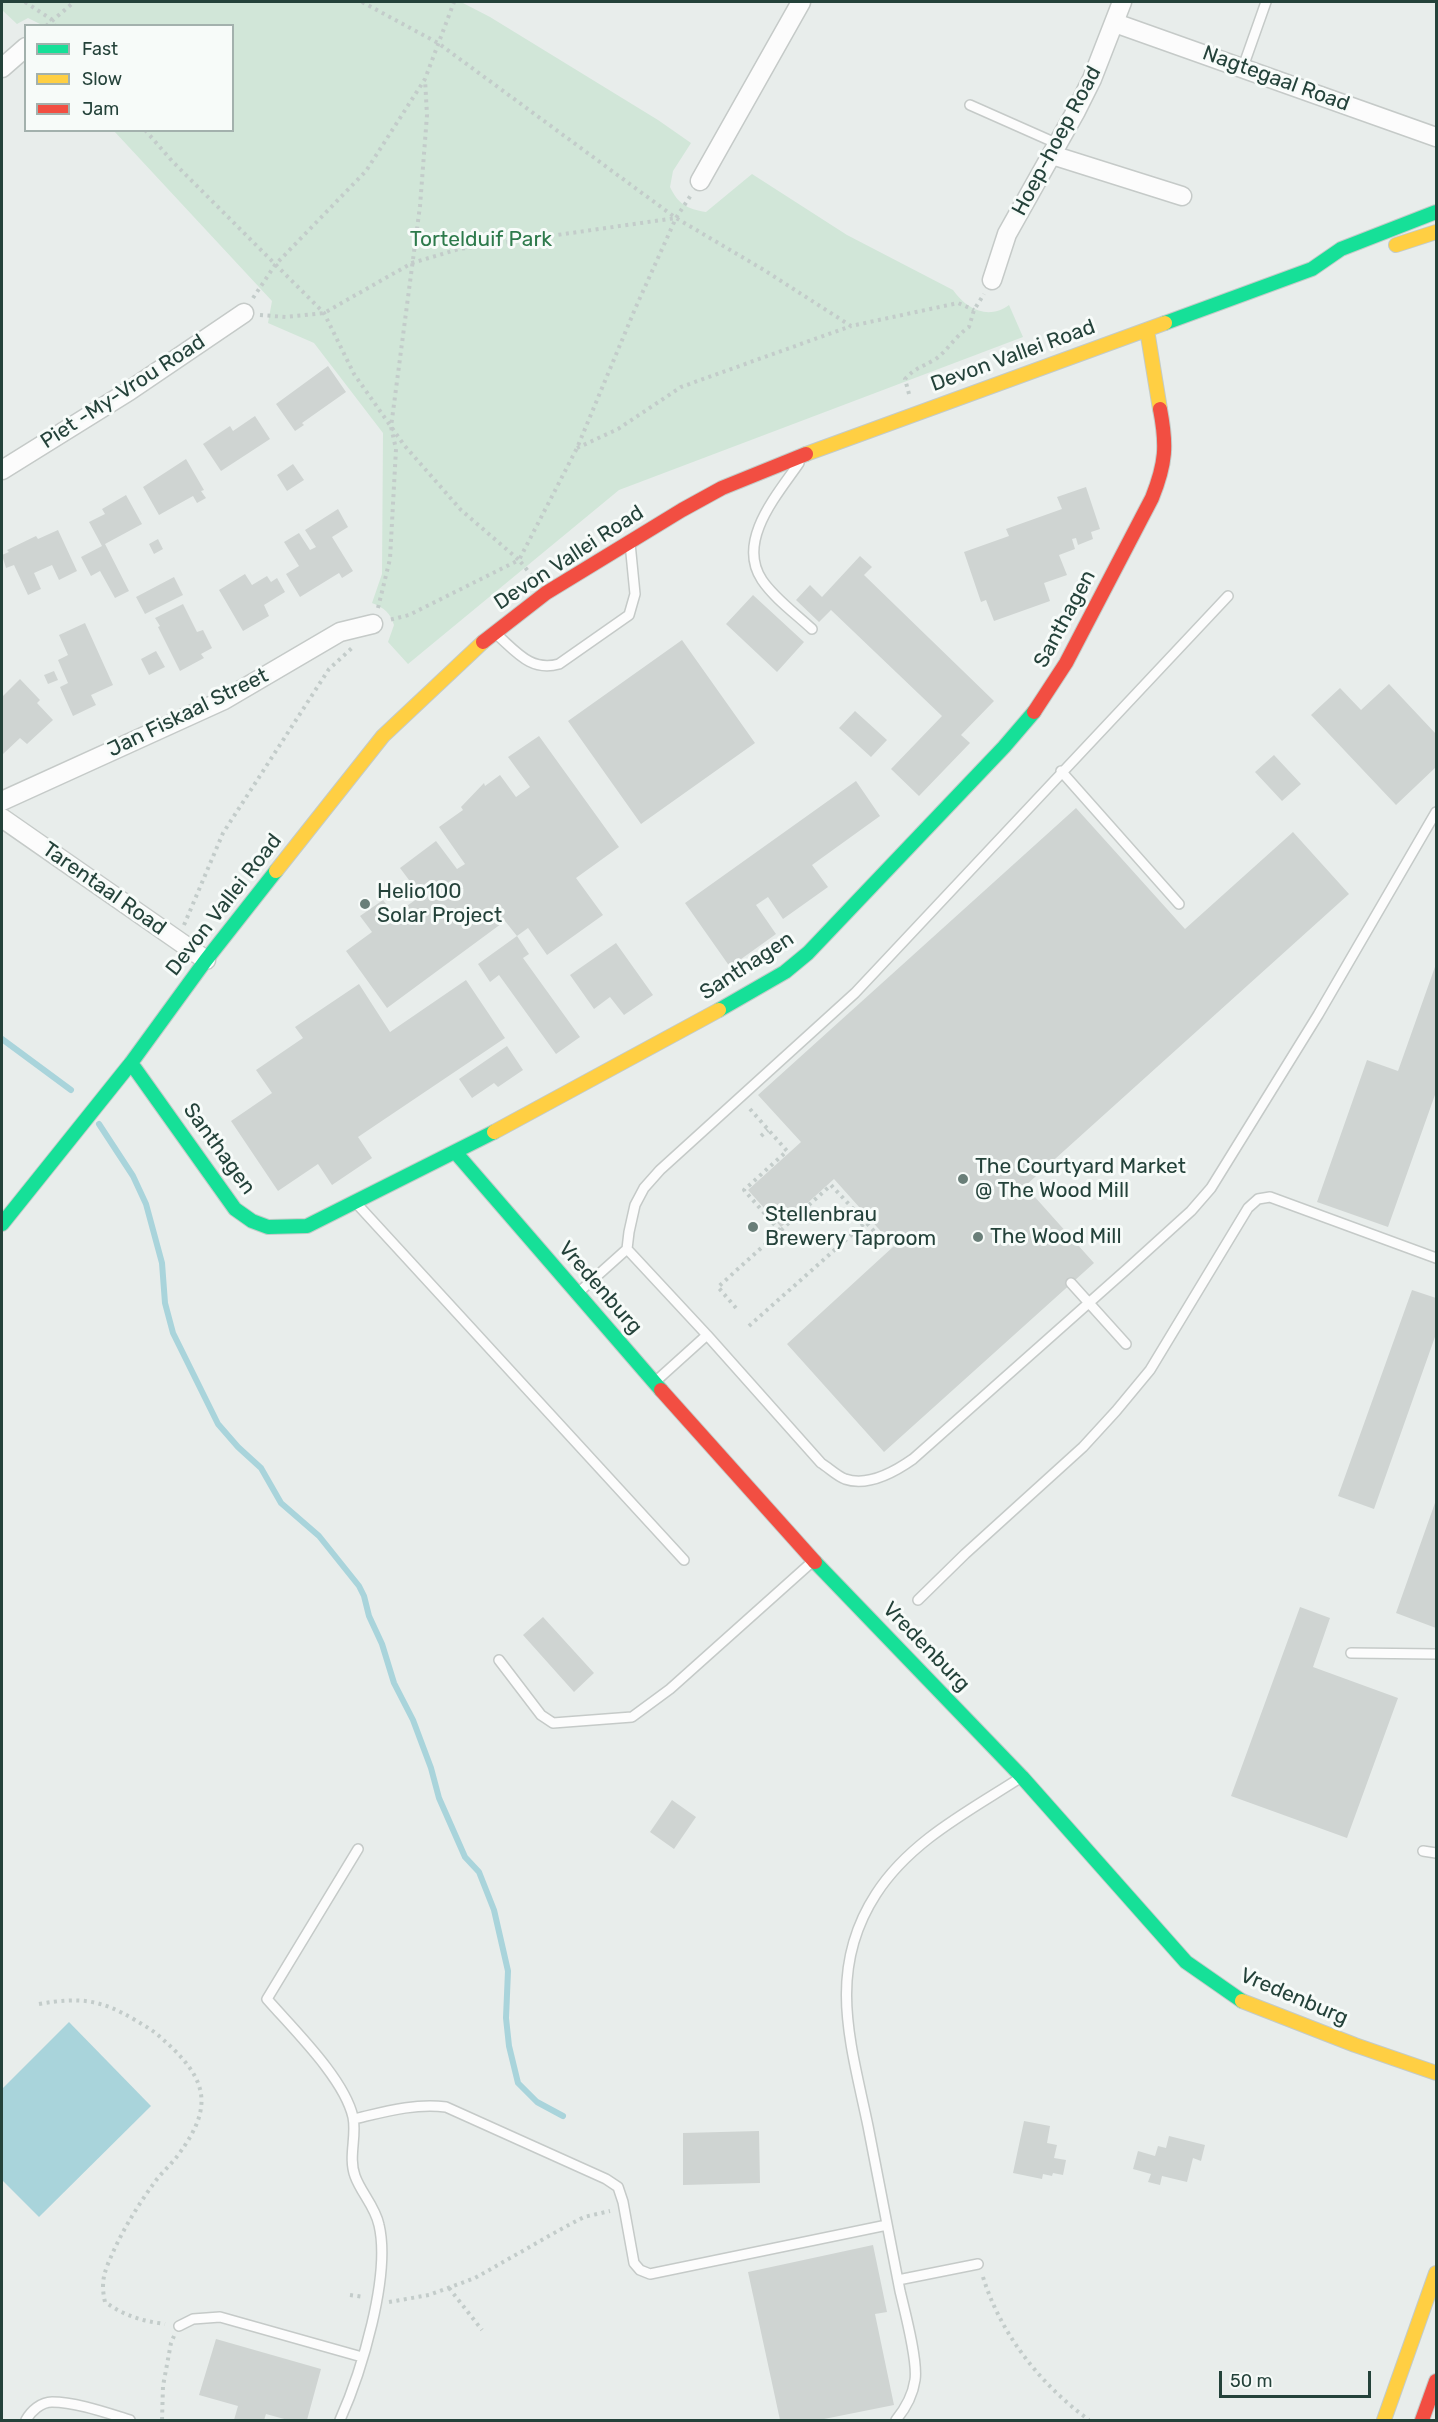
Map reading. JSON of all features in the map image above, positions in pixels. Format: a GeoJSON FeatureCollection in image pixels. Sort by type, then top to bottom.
{"type":"FeatureCollection","features":[{"type":"Feature","properties":{"kind":"street"},"geometry":{"type":"LineString","coordinates":[[700,181],[801,2]]}},
{"type":"Feature","properties":{"kind":"street","name":"Hoep-hoep Road"},"geometry":{"type":"LineString","coordinates":[[992,280],[1007,234],[1092,79],[1122,2]]}},
{"type":"Feature","properties":{"kind":"street","name":"Nagtegaal Road"},"geometry":{"type":"LineString","coordinates":[[1115,23],[1437,137]]}},
{"type":"Feature","properties":{"kind":"street"},"geometry":{"type":"LineString","coordinates":[[2,68],[24,49]]}},
{"type":"Feature","properties":{"kind":"street"},"geometry":{"type":"LineString","coordinates":[[1055,149],[1182,196]]}},
{"type":"Feature","properties":{"kind":"street","name":"Devon Vallei Road"},"geometry":{"type":"LineString","coordinates":[[1312,269],[1341,249],[1437,212]]}},
{"type":"Feature","properties":{"kind":"street"},"geometry":{"type":"LineString","coordinates":[[1379,251],[1437,232]]}},
{"type":"Feature","properties":{"kind":"street","name":"Devon Vallei Road"},"geometry":{"type":"LineString","coordinates":[[2,1224],[131,1063],[206,960],[383,736],[494,632],[546,593],[722,488],[805,454],[1312,269],[1341,265]]}},
{"type":"Feature","properties":{"kind":"street","name":"Piet -My-Vrou Road"},"geometry":{"type":"LineString","coordinates":[[2,470],[129,391],[244,313]]}},
{"type":"Feature","properties":{"kind":"street","name":"Santhagen"},"geometry":{"type":"LineString","coordinates":[[131,1063],[235,1209],[261,1227],[307,1226],[456,1153],[757,989],[796,963],[996,756],[1039,706],[1066,663],[1152,498],[1166,454],[1166,441],[1147,330]]}},
{"type":"Feature","properties":{"kind":"street","name":"Jan Fiskaal Street"},"geometry":{"type":"LineString","coordinates":[[2,801],[224,700],[340,632],[373,624]]}},
{"type":"Feature","properties":{"kind":"street","name":"Tarentaal Road"},"geometry":{"type":"LineString","coordinates":[[2,818],[206,960]]}},
{"type":"Feature","properties":{"kind":"street","name":"Vredenburg"},"geometry":{"type":"LineString","coordinates":[[456,1153],[654,1382],[814,1561],[1022,1777],[1186,1962],[1238,1999],[1355,2045],[1437,2073]]}},
{"type":"Feature","properties":{"kind":"street"},"geometry":{"type":"LineString","coordinates":[[1384,2421],[1437,2273]]}},
{"type":"Feature","properties":{"kind":"street"},"geometry":{"type":"LineString","coordinates":[[1422,2421],[1437,2381]]}},
{"type":"Feature","properties":{"kind":"lane"},"geometry":{"type":"LineString","coordinates":[[1243,67],[1266,2]]}},
{"type":"Feature","properties":{"kind":"lane"},"geometry":{"type":"LineString","coordinates":[[970,105],[1055,149]]}},
{"type":"Feature","properties":{"kind":"lane"},"geometry":{"type":"LineString","coordinates":[[805,454],[770,508],[756,535],[752,550],[758,572],[764,582],[812,629]]}},
{"type":"Feature","properties":{"kind":"lane"},"geometry":{"type":"LineString","coordinates":[[494,632],[533,665],[542,667],[559,664],[629,615],[635,594],[630,541]]}},
{"type":"Feature","properties":{"kind":"lane"},"geometry":{"type":"LineString","coordinates":[[578,1294],[627,1249],[633,1214],[644,1188],[686,1145],[855,993],[1061,771],[1228,596]]}},
{"type":"Feature","properties":{"kind":"lane"},"geometry":{"type":"LineString","coordinates":[[1061,771],[1179,904]]}},
{"type":"Feature","properties":{"kind":"lane"},"geometry":{"type":"LineString","coordinates":[[627,1249],[821,1463],[846,1479],[856,1480],[882,1476],[913,1459],[1191,1211],[1215,1183],[1437,812]]}},
{"type":"Feature","properties":{"kind":"lane"},"geometry":{"type":"LineString","coordinates":[[829,1016],[837,1024]]}},
{"type":"Feature","properties":{"kind":"lane"},"geometry":{"type":"LineString","coordinates":[[918,1600],[964,1554],[1083,1447],[1130,1394],[1150,1370],[1222,1248],[1248,1208],[1258,1199],[1270,1197],[1437,1258]]}},
{"type":"Feature","properties":{"kind":"lane"},"geometry":{"type":"LineString","coordinates":[[356,1203],[684,1560]]}},
{"type":"Feature","properties":{"kind":"lane"},"geometry":{"type":"LineString","coordinates":[[1071,1283],[1126,1344]]}},
{"type":"Feature","properties":{"kind":"lane"},"geometry":{"type":"LineString","coordinates":[[654,1382],[707,1335]]}},
{"type":"Feature","properties":{"kind":"lane"},"geometry":{"type":"LineString","coordinates":[[499,1660],[541,1715],[554,1723],[632,1717],[670,1689],[814,1561]]}},
{"type":"Feature","properties":{"kind":"lane"},"geometry":{"type":"LineString","coordinates":[[1351,1653],[1437,1654]]}},
{"type":"Feature","properties":{"kind":"lane"},"geometry":{"type":"LineString","coordinates":[[896,2421],[903,2412],[916,2379],[851,2054],[845,2005],[851,1951],[866,1910],[895,1868],[932,1836],[1022,1777]]}},
{"type":"Feature","properties":{"kind":"lane"},"geometry":{"type":"LineString","coordinates":[[340,2421],[372,2327],[382,2254],[379,2224],[370,2202],[354,2175],[351,2160],[354,2119],[340,2088],[318,2058],[267,1999],[358,1848]]}},
{"type":"Feature","properties":{"kind":"lane"},"geometry":{"type":"LineString","coordinates":[[1423,1851],[1437,1853]]}},
{"type":"Feature","properties":{"kind":"lane"},"geometry":{"type":"LineString","coordinates":[[354,2119],[427,2105],[446,2107],[606,2178],[618,2187],[634,2263],[640,2270],[650,2274],[886,2225]]}},
{"type":"Feature","properties":{"kind":"lane"},"geometry":{"type":"LineString","coordinates":[[898,2280],[978,2264]]}},
{"type":"Feature","properties":{"kind":"lane"},"geometry":{"type":"LineString","coordinates":[[179,2326],[193,2319],[220,2317],[362,2357]]}},
{"type":"Feature","properties":{"kind":"lane"},"geometry":{"type":"LineString","coordinates":[[26,2421],[38,2406],[51,2402],[94,2409],[130,2421]]}},
{"type":"Feature","properties":{"kind":"path"},"geometry":{"type":"LineString","coordinates":[[26,2],[51,19],[54,24]]}},
{"type":"Feature","properties":{"kind":"path"},"geometry":{"type":"LineString","coordinates":[[47,24],[74,2]]}},
{"type":"Feature","properties":{"kind":"path"},"geometry":{"type":"LineString","coordinates":[[362,2],[438,43],[676,218],[764,270],[851,326]]}},
{"type":"Feature","properties":{"kind":"path"},"geometry":{"type":"LineString","coordinates":[[454,2],[425,79],[366,171],[275,265],[244,313],[286,317],[324,313],[412,263],[459,249],[676,218]]}},
{"type":"Feature","properties":{"kind":"path"},"geometry":{"type":"LineString","coordinates":[[178,940],[223,833],[329,669],[373,624],[390,559],[396,448],[391,427],[420,206],[427,115],[425,79]]}},
{"type":"Feature","properties":{"kind":"path"},"geometry":{"type":"LineString","coordinates":[[147,132],[324,313],[354,374],[404,445],[461,510],[519,560],[546,593]]}},
{"type":"Feature","properties":{"kind":"path"},"geometry":{"type":"LineString","coordinates":[[373,624],[408,615],[519,560],[577,448],[676,218],[700,181]]}},
{"type":"Feature","properties":{"kind":"path"},"geometry":{"type":"LineString","coordinates":[[915,414],[905,379],[921,365],[934,360],[946,350],[957,335],[969,327],[974,310],[992,280]]}},
{"type":"Feature","properties":{"kind":"path"},"geometry":{"type":"LineString","coordinates":[[577,448],[618,429],[681,387],[851,326],[958,303],[974,310]]}},
{"type":"Feature","properties":{"kind":"path"},"geometry":{"type":"LineString","coordinates":[[750,1109],[787,1151],[744,1190],[780,1231]]}},
{"type":"Feature","properties":{"kind":"path"},"geometry":{"type":"LineString","coordinates":[[761,1136],[768,1130]]}},
{"type":"Feature","properties":{"kind":"path"},"geometry":{"type":"LineString","coordinates":[[736,1308],[718,1287],[831,1185],[886,1244]]}},
{"type":"Feature","properties":{"kind":"path"},"geometry":{"type":"LineString","coordinates":[[755,1214],[760,1209]]}},
{"type":"Feature","properties":{"kind":"path"},"geometry":{"type":"LineString","coordinates":[[749,1326],[866,1222]]}},
{"type":"Feature","properties":{"kind":"path"},"geometry":{"type":"LineString","coordinates":[[39,2004],[64,2000],[90,2000],[115,2008],[154,2032],[177,2052],[194,2072],[200,2089],[202,2106],[197,2124],[178,2155],[155,2181],[126,2226],[105,2269],[101,2286],[105,2302],[120,2313],[140,2321],[179,2326],[171,2343],[163,2386],[162,2421]]}},
{"type":"Feature","properties":{"kind":"path"},"geometry":{"type":"LineString","coordinates":[[350,2295],[391,2302],[429,2295],[475,2278],[584,2217],[624,2207]]}},
{"type":"Feature","properties":{"kind":"path"},"geometry":{"type":"LineString","coordinates":[[978,2264],[991,2302],[1036,2373],[1066,2403],[1089,2421]]}},
{"type":"Feature","properties":{"kind":"path"},"geometry":{"type":"LineString","coordinates":[[449,2288],[482,2330]]}},
{"type":"Feature","properties":{"kind":"green space","name":"Tortelduif Park"},"geometry":{"type":"Polygon","coordinates":[[[2,2],[461,2],[490,17],[658,120],[691,143],[673,171],[670,187],[676,198],[684,205],[706,212],[752,174],[847,235],[953,290],[965,303],[979,311],[994,312],[1009,305],[1023,337],[619,490],[408,664],[388,642],[394,625],[391,617],[372,603],[382,574],[383,433],[314,343],[268,323],[272,301],[115,132],[234,132],[234,24],[40,24],[28,18],[17,24],[2,10],[2,2]]]}},
{"type":"Feature","properties":{"kind":"water"},"geometry":{"type":"Polygon","coordinates":[[[69,2022],[151,2106],[39,2217],[2,2180],[2,2089],[69,2022]]]}},
{"type":"Feature","properties":{"kind":"building"},"geometry":{"type":"Polygon","coordinates":[[[328,366],[346,392],[302,423],[304,425],[295,431],[276,404],[328,366]]]}},
{"type":"Feature","properties":{"kind":"building"},"geometry":{"type":"Polygon","coordinates":[[[255,416],[270,439],[221,471],[203,444],[230,426],[233,431],[255,416]]]}},
{"type":"Feature","properties":{"kind":"building"},"geometry":{"type":"Polygon","coordinates":[[[186,459],[204,490],[201,491],[206,498],[197,503],[193,496],[159,515],[143,487],[186,459]]]}},
{"type":"Feature","properties":{"kind":"building"},"geometry":{"type":"Polygon","coordinates":[[[293,464],[304,480],[287,491],[277,475],[293,464]]]}},
{"type":"Feature","properties":{"kind":"building"},"geometry":{"type":"Polygon","coordinates":[[[1086,487],[1100,529],[1091,532],[1093,539],[1078,545],[1076,538],[1072,539],[1075,549],[1059,555],[1067,575],[1044,583],[1050,601],[994,621],[986,600],[981,602],[964,552],[1009,536],[1006,529],[1062,509],[1057,497],[1086,487]]]}},
{"type":"Feature","properties":{"kind":"building"},"geometry":{"type":"Polygon","coordinates":[[[126,495],[142,524],[105,544],[129,591],[115,598],[100,571],[91,576],[81,557],[102,546],[89,522],[105,514],[102,509],[126,495]]]}},
{"type":"Feature","properties":{"kind":"building"},"geometry":{"type":"Polygon","coordinates":[[[338,509],[348,527],[332,537],[353,571],[342,578],[339,573],[300,597],[286,574],[299,566],[284,542],[299,533],[310,550],[316,547],[305,530],[338,509]]]}},
{"type":"Feature","properties":{"kind":"building"},"geometry":{"type":"Polygon","coordinates":[[[58,530],[77,571],[59,580],[52,565],[34,573],[41,589],[28,595],[14,565],[6,568],[2,555],[9,552],[7,550],[36,536],[38,539],[58,530]]]}},
{"type":"Feature","properties":{"kind":"building"},"geometry":{"type":"Polygon","coordinates":[[[158,539],[163,549],[154,554],[149,544],[158,539]]]}},
{"type":"Feature","properties":{"kind":"building"},"geometry":{"type":"Polygon","coordinates":[[[860,556],[872,567],[864,575],[994,701],[961,735],[970,743],[919,796],[891,769],[942,716],[831,610],[819,622],[796,600],[810,585],[822,597],[860,556]]]}},
{"type":"Feature","properties":{"kind":"building"},"geometry":{"type":"Polygon","coordinates":[[[245,574],[252,585],[267,576],[271,582],[277,578],[285,592],[264,605],[269,616],[243,631],[219,590],[245,574]]]}},
{"type":"Feature","properties":{"kind":"building"},"geometry":{"type":"Polygon","coordinates":[[[174,577],[183,595],[145,614],[136,597],[174,577]]]}},
{"type":"Feature","properties":{"kind":"building"},"geometry":{"type":"Polygon","coordinates":[[[753,595],[804,642],[777,672],[726,624],[753,595]]]}},
{"type":"Feature","properties":{"kind":"building"},"geometry":{"type":"Polygon","coordinates":[[[183,604],[197,632],[203,630],[212,648],[201,654],[204,658],[180,671],[155,618],[183,604]]]}},
{"type":"Feature","properties":{"kind":"building"},"geometry":{"type":"Polygon","coordinates":[[[85,623],[113,685],[91,695],[96,705],[73,716],[60,687],[68,683],[58,660],[68,655],[59,635],[85,623]]]}},
{"type":"Feature","properties":{"kind":"building"},"geometry":{"type":"Polygon","coordinates":[[[682,640],[755,743],[641,824],[568,721],[682,640]]]}},
{"type":"Feature","properties":{"kind":"building"},"geometry":{"type":"Polygon","coordinates":[[[156,651],[165,667],[149,675],[141,659],[156,651]]]}},
{"type":"Feature","properties":{"kind":"building"},"geometry":{"type":"Polygon","coordinates":[[[54,671],[58,680],[48,684],[44,675],[54,671]]]}},
{"type":"Feature","properties":{"kind":"building"},"geometry":{"type":"Polygon","coordinates":[[[20,679],[40,700],[37,703],[53,720],[27,744],[20,738],[2,755],[2,697],[20,679]]]}},
{"type":"Feature","properties":{"kind":"building"},"geometry":{"type":"Polygon","coordinates":[[[1389,684],[1436,734],[1436,767],[1396,805],[1311,715],[1340,688],[1361,710],[1389,684]]]}},
{"type":"Feature","properties":{"kind":"building"},"geometry":{"type":"Polygon","coordinates":[[[855,711],[887,740],[871,757],[839,728],[855,711]]]}},
{"type":"Feature","properties":{"kind":"building"},"geometry":{"type":"Polygon","coordinates":[[[539,736],[619,847],[576,878],[603,915],[547,955],[528,928],[517,936],[505,921],[387,1008],[346,951],[372,932],[360,916],[383,900],[394,915],[421,896],[400,868],[436,841],[457,869],[465,864],[439,827],[463,810],[461,807],[484,783],[485,786],[500,775],[516,797],[530,787],[508,757],[539,736]]]}},
{"type":"Feature","properties":{"kind":"building"},"geometry":{"type":"Polygon","coordinates":[[[1274,755],[1301,784],[1282,801],[1255,772],[1274,755]]]}},
{"type":"Feature","properties":{"kind":"building"},"geometry":{"type":"Polygon","coordinates":[[[856,781],[880,816],[812,865],[828,887],[783,919],[768,897],[756,905],[776,934],[730,967],[685,903],[856,781]]]}},
{"type":"Feature","properties":{"kind":"building"},"geometry":{"type":"Polygon","coordinates":[[[1076,808],[1185,929],[1293,832],[1349,894],[1025,1186],[1094,1263],[884,1452],[787,1344],[894,1246],[834,1179],[781,1227],[748,1190],[801,1142],[758,1095],[1076,808]]]}},
{"type":"Feature","properties":{"kind":"building"},"geometry":{"type":"Polygon","coordinates":[[[517,936],[529,954],[523,958],[580,1037],[556,1054],[499,975],[490,982],[478,964],[517,936]]]}},
{"type":"Feature","properties":{"kind":"building"},"geometry":{"type":"Polygon","coordinates":[[[616,943],[653,995],[624,1015],[610,997],[594,1009],[570,975],[616,943]]]}},
{"type":"Feature","properties":{"kind":"building"},"geometry":{"type":"Polygon","coordinates":[[[1436,964],[1436,1092],[1388,1227],[1317,1202],[1367,1060],[1398,1071],[1436,964]]]}},
{"type":"Feature","properties":{"kind":"building"},"geometry":{"type":"Polygon","coordinates":[[[466,980],[505,1038],[358,1137],[372,1158],[332,1185],[318,1164],[278,1191],[231,1121],[272,1093],[256,1070],[303,1038],[295,1027],[359,984],[390,1032],[466,980]]]}},
{"type":"Feature","properties":{"kind":"building"},"geometry":{"type":"Polygon","coordinates":[[[507,1046],[523,1070],[498,1087],[494,1083],[472,1098],[459,1079],[507,1046]]]}},
{"type":"Feature","properties":{"kind":"building"},"geometry":{"type":"Polygon","coordinates":[[[1412,1290],[1436,1298],[1436,1334],[1374,1509],[1338,1496],[1412,1290]]]}},
{"type":"Feature","properties":{"kind":"building"},"geometry":{"type":"Polygon","coordinates":[[[1436,1500],[1436,1628],[1396,1613],[1436,1500]]]}},
{"type":"Feature","properties":{"kind":"building"},"geometry":{"type":"Polygon","coordinates":[[[1300,1607],[1330,1618],[1313,1667],[1398,1698],[1347,1838],[1231,1796],[1300,1607]]]}},
{"type":"Feature","properties":{"kind":"building"},"geometry":{"type":"Polygon","coordinates":[[[543,1617],[594,1673],[574,1692],[523,1635],[543,1617]]]}},
{"type":"Feature","properties":{"kind":"building"},"geometry":{"type":"Polygon","coordinates":[[[672,1800],[696,1817],[674,1849],[650,1832],[672,1800]]]}},
{"type":"Feature","properties":{"kind":"building"},"geometry":{"type":"Polygon","coordinates":[[[1024,2121],[1050,2126],[1047,2143],[1057,2145],[1054,2158],[1066,2160],[1063,2175],[1043,2174],[1042,2179],[1013,2173],[1024,2121]]]}},
{"type":"Feature","properties":{"kind":"building"},"geometry":{"type":"Polygon","coordinates":[[[759,2131],[760,2183],[683,2185],[683,2133],[759,2131]]]}},
{"type":"Feature","properties":{"kind":"building"},"geometry":{"type":"Polygon","coordinates":[[[1169,2136],[1205,2145],[1201,2161],[1193,2158],[1187,2182],[1162,2176],[1160,2185],[1148,2182],[1151,2174],[1133,2169],[1138,2151],[1155,2156],[1158,2146],[1166,2148],[1169,2136]]]}},
{"type":"Feature","properties":{"kind":"building"},"geometry":{"type":"Polygon","coordinates":[[[873,2245],[887,2312],[875,2314],[894,2405],[819,2420],[780,2420],[748,2272],[873,2245]]]}},
{"type":"Feature","properties":{"kind":"building"},"geometry":{"type":"Polygon","coordinates":[[[216,2339],[321,2369],[307,2420],[288,2420],[266,2414],[264,2420],[234,2420],[238,2406],[199,2395],[216,2339]]]}},
{"type":"Feature","properties":{"kind":"waterway"},"geometry":{"type":"LineString","coordinates":[[2,1039],[71,1090]]}},
{"type":"Feature","properties":{"kind":"waterway"},"geometry":{"type":"LineString","coordinates":[[99,1124],[133,1176],[146,1204],[162,1263],[165,1303],[173,1333],[218,1424],[261,1468],[281,1503],[319,1536],[359,1586],[364,1596],[394,1683],[413,1720],[431,1768],[439,1798],[465,1857],[479,1872],[494,1910],[508,1971],[506,2018],[509,2046],[518,2083],[537,2102],[563,2116]]}},
{"type":"Feature","properties":{"kind":"traffic: fast"},"geometry":{"type":"LineString","coordinates":[[1165,323],[1312,269],[1341,249],[1436,212]]}},
{"type":"Feature","properties":{"kind":"traffic: fast"},"geometry":{"type":"LineString","coordinates":[[719,1010],[785,972],[808,953],[1004,747],[1034,712]]}},
{"type":"Feature","properties":{"kind":"traffic: fast"},"geometry":{"type":"LineString","coordinates":[[2,1224],[131,1063],[206,960],[276,871]]}},
{"type":"Feature","properties":{"kind":"traffic: fast"},"geometry":{"type":"LineString","coordinates":[[131,1063],[235,1209],[252,1221],[268,1227],[307,1226],[494,1132]]}},
{"type":"Feature","properties":{"kind":"traffic: fast"},"geometry":{"type":"LineString","coordinates":[[456,1153],[661,1390]]}},
{"type":"Feature","properties":{"kind":"traffic: fast"},"geometry":{"type":"LineString","coordinates":[[815,1562],[1022,1777],[1186,1962],[1242,2001]]}},
{"type":"Feature","properties":{"kind":"traffic: slow"},"geometry":{"type":"LineString","coordinates":[[1396,245],[1436,232]]}},
{"type":"Feature","properties":{"kind":"traffic: slow"},"geometry":{"type":"LineString","coordinates":[[806,454],[1165,323]]}},
{"type":"Feature","properties":{"kind":"traffic: slow"},"geometry":{"type":"LineString","coordinates":[[1147,330],[1160,409]]}},
{"type":"Feature","properties":{"kind":"traffic: slow"},"geometry":{"type":"LineString","coordinates":[[276,871],[383,736],[483,642]]}},
{"type":"Feature","properties":{"kind":"traffic: slow"},"geometry":{"type":"LineString","coordinates":[[494,1132],[719,1010]]}},
{"type":"Feature","properties":{"kind":"traffic: slow"},"geometry":{"type":"LineString","coordinates":[[1242,2001],[1355,2045],[1436,2073]]}},
{"type":"Feature","properties":{"kind":"traffic: slow"},"geometry":{"type":"LineString","coordinates":[[1384,2420],[1436,2273]]}},
{"type":"Feature","properties":{"kind":"traffic: jam"},"geometry":{"type":"LineString","coordinates":[[1034,712],[1066,663],[1152,498],[1164,454],[1164,433],[1160,409]]}},
{"type":"Feature","properties":{"kind":"traffic: jam"},"geometry":{"type":"LineString","coordinates":[[483,642],[546,593],[682,510],[722,488],[806,454]]}},
{"type":"Feature","properties":{"kind":"traffic: jam"},"geometry":{"type":"LineString","coordinates":[[661,1390],[815,1562]]}},
{"type":"Feature","properties":{"kind":"traffic: jam"},"geometry":{"type":"LineString","coordinates":[[1422,2420],[1436,2381]]}},
{"type":"Feature","properties":{"kind":"place","name":"Helio100 Solar Project"},"geometry":{"type":"Point","coordinates":[365,904]}},
{"type":"Feature","properties":{"kind":"place","name":"The Courtyard Market @ The Wood Mill"},"geometry":{"type":"Point","coordinates":[963,1179]}},
{"type":"Feature","properties":{"kind":"place","name":"Stellenbrau Brewery Taproom"},"geometry":{"type":"Point","coordinates":[753,1227]}},
{"type":"Feature","properties":{"kind":"place","name":"The Wood Mill"},"geometry":{"type":"Point","coordinates":[978,1237]}}]}
